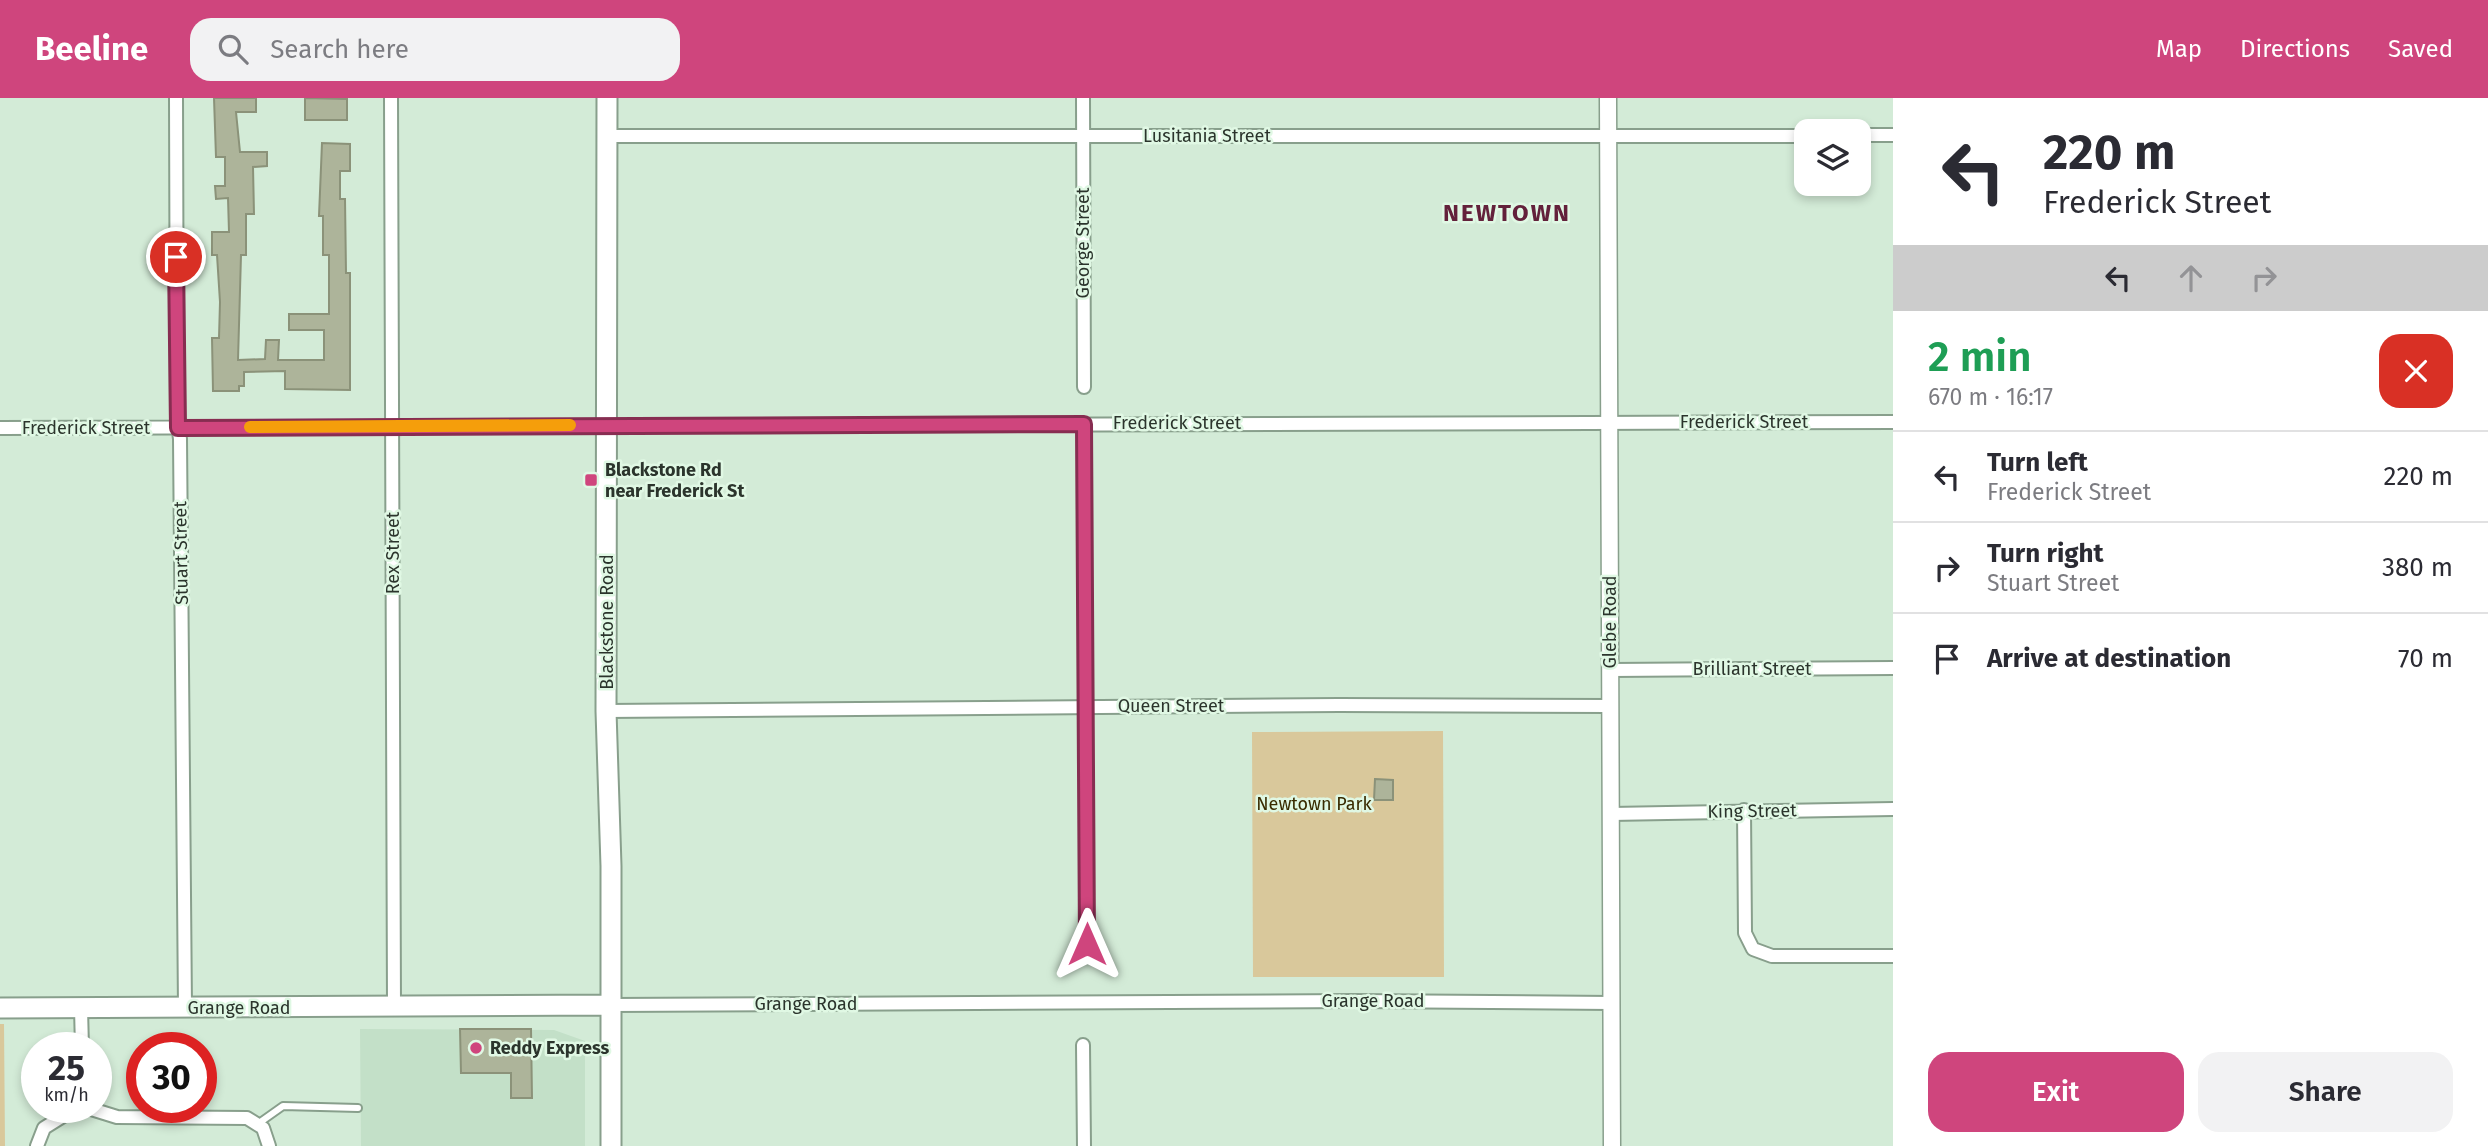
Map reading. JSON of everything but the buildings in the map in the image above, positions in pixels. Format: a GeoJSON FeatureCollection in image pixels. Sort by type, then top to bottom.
{"type":"FeatureCollection","features":[{"type":"Feature","properties":{"kind":"main road","name":"Blackstone Road"},"geometry":{"type":"LineString","coordinates":[[607,98],[606,711],[611,866],[611,1146]]}},
{"type":"Feature","properties":{"kind":"main road","name":"Grange Road"},"geometry":{"type":"LineString","coordinates":[[0,1008],[611,1005]]}},
{"type":"Feature","properties":{"kind":"street","name":"Stuart Street"},"geometry":{"type":"LineString","coordinates":[[176,98],[185,1008]]}},
{"type":"Feature","properties":{"kind":"street","name":"Rex Street"},"geometry":{"type":"LineString","coordinates":[[390,98],[394,1007]]}},
{"type":"Feature","properties":{"kind":"street","name":"George Street"},"geometry":{"type":"LineString","coordinates":[[1083,98],[1084,387]]}},
{"type":"Feature","properties":{"kind":"street","name":"Glebe Road"},"geometry":{"type":"LineString","coordinates":[[1608,98],[1612,1146]]}},
{"type":"Feature","properties":{"kind":"street"},"geometry":{"type":"LineString","coordinates":[[1871,135],[1893,135]]}},
{"type":"Feature","properties":{"kind":"street","name":"Lusitania Street"},"geometry":{"type":"LineString","coordinates":[[607,136],[1794,136]]}},
{"type":"Feature","properties":{"kind":"street","name":"Frederick Street"},"geometry":{"type":"LineString","coordinates":[[0,428],[1893,422]]}},
{"type":"Feature","properties":{"kind":"street"},"geometry":{"type":"LineString","coordinates":[[1084,424],[1087,944]]}},
{"type":"Feature","properties":{"kind":"street","name":"Brilliant Street"},"geometry":{"type":"LineString","coordinates":[[1611,670],[1893,668]]}},
{"type":"Feature","properties":{"kind":"street","name":"Queen Street"},"geometry":{"type":"LineString","coordinates":[[606,711],[1611,706]]}},
{"type":"Feature","properties":{"kind":"street","name":"King Street"},"geometry":{"type":"LineString","coordinates":[[1611,814],[1893,809]]}},
{"type":"Feature","properties":{"kind":"street"},"geometry":{"type":"LineString","coordinates":[[1744,810],[1745,933],[1753,949],[1772,956],[1893,956]]}},
{"type":"Feature","properties":{"kind":"street","name":"Grange Road"},"geometry":{"type":"LineString","coordinates":[[611,1005],[1354,1001],[1612,1003]]}},
{"type":"Feature","properties":{"kind":"street"},"geometry":{"type":"LineString","coordinates":[[81,1008],[82,1032]]}},
{"type":"Feature","properties":{"kind":"street"},"geometry":{"type":"LineString","coordinates":[[1083,1045],[1084,1146]]}},
{"type":"Feature","properties":{"kind":"street"},"geometry":{"type":"LineString","coordinates":[[112,1115],[240,1117],[259,1123],[269,1146]]}},
{"type":"Feature","properties":{"kind":"street"},"geometry":{"type":"LineString","coordinates":[[37,1146],[44,1128],[52,1123]]}},
{"type":"Feature","properties":{"kind":"lane"},"geometry":{"type":"LineString","coordinates":[[259,1123],[283,1107],[358,1108]]}},
{"type":"Feature","properties":{"kind":"shaded area"},"geometry":{"type":"Polygon","coordinates":[[[360,1029],[554,1030],[585,1041],[585,1146],[361,1146],[360,1029]]]}},
{"type":"Feature","properties":{"kind":"green space","name":"Newtown Park"},"geometry":{"type":"Polygon","coordinates":[[[1443,731],[1444,977],[1253,977],[1252,732],[1443,731]]]}},
{"type":"Feature","properties":{"kind":"green space"},"geometry":{"type":"Polygon","coordinates":[[[0,1024],[4,1024],[5,1146],[0,1146],[0,1024]]]}},
{"type":"Feature","properties":{"kind":"slow traffic"},"geometry":{"type":"LineString","coordinates":[[250,427],[570,425]]}},
{"type":"Feature","properties":{"kind":"place","name":"Blackstone Rd near Frederick St"},"geometry":{"type":"Point","coordinates":[591,480]}},
{"type":"Feature","properties":{"kind":"place","name":"Reddy Express"},"geometry":{"type":"Point","coordinates":[476,1048]}},
{"type":"Feature","properties":{"kind":"district","name":"NEWTOWN"},"geometry":{"type":"Point","coordinates":[1507,213]}},
{"type":"Feature","properties":{"kind":"route"},"geometry":{"type":"LineString","coordinates":[[176,257],[178,428],[1084,424],[1087,944]]}}]}
